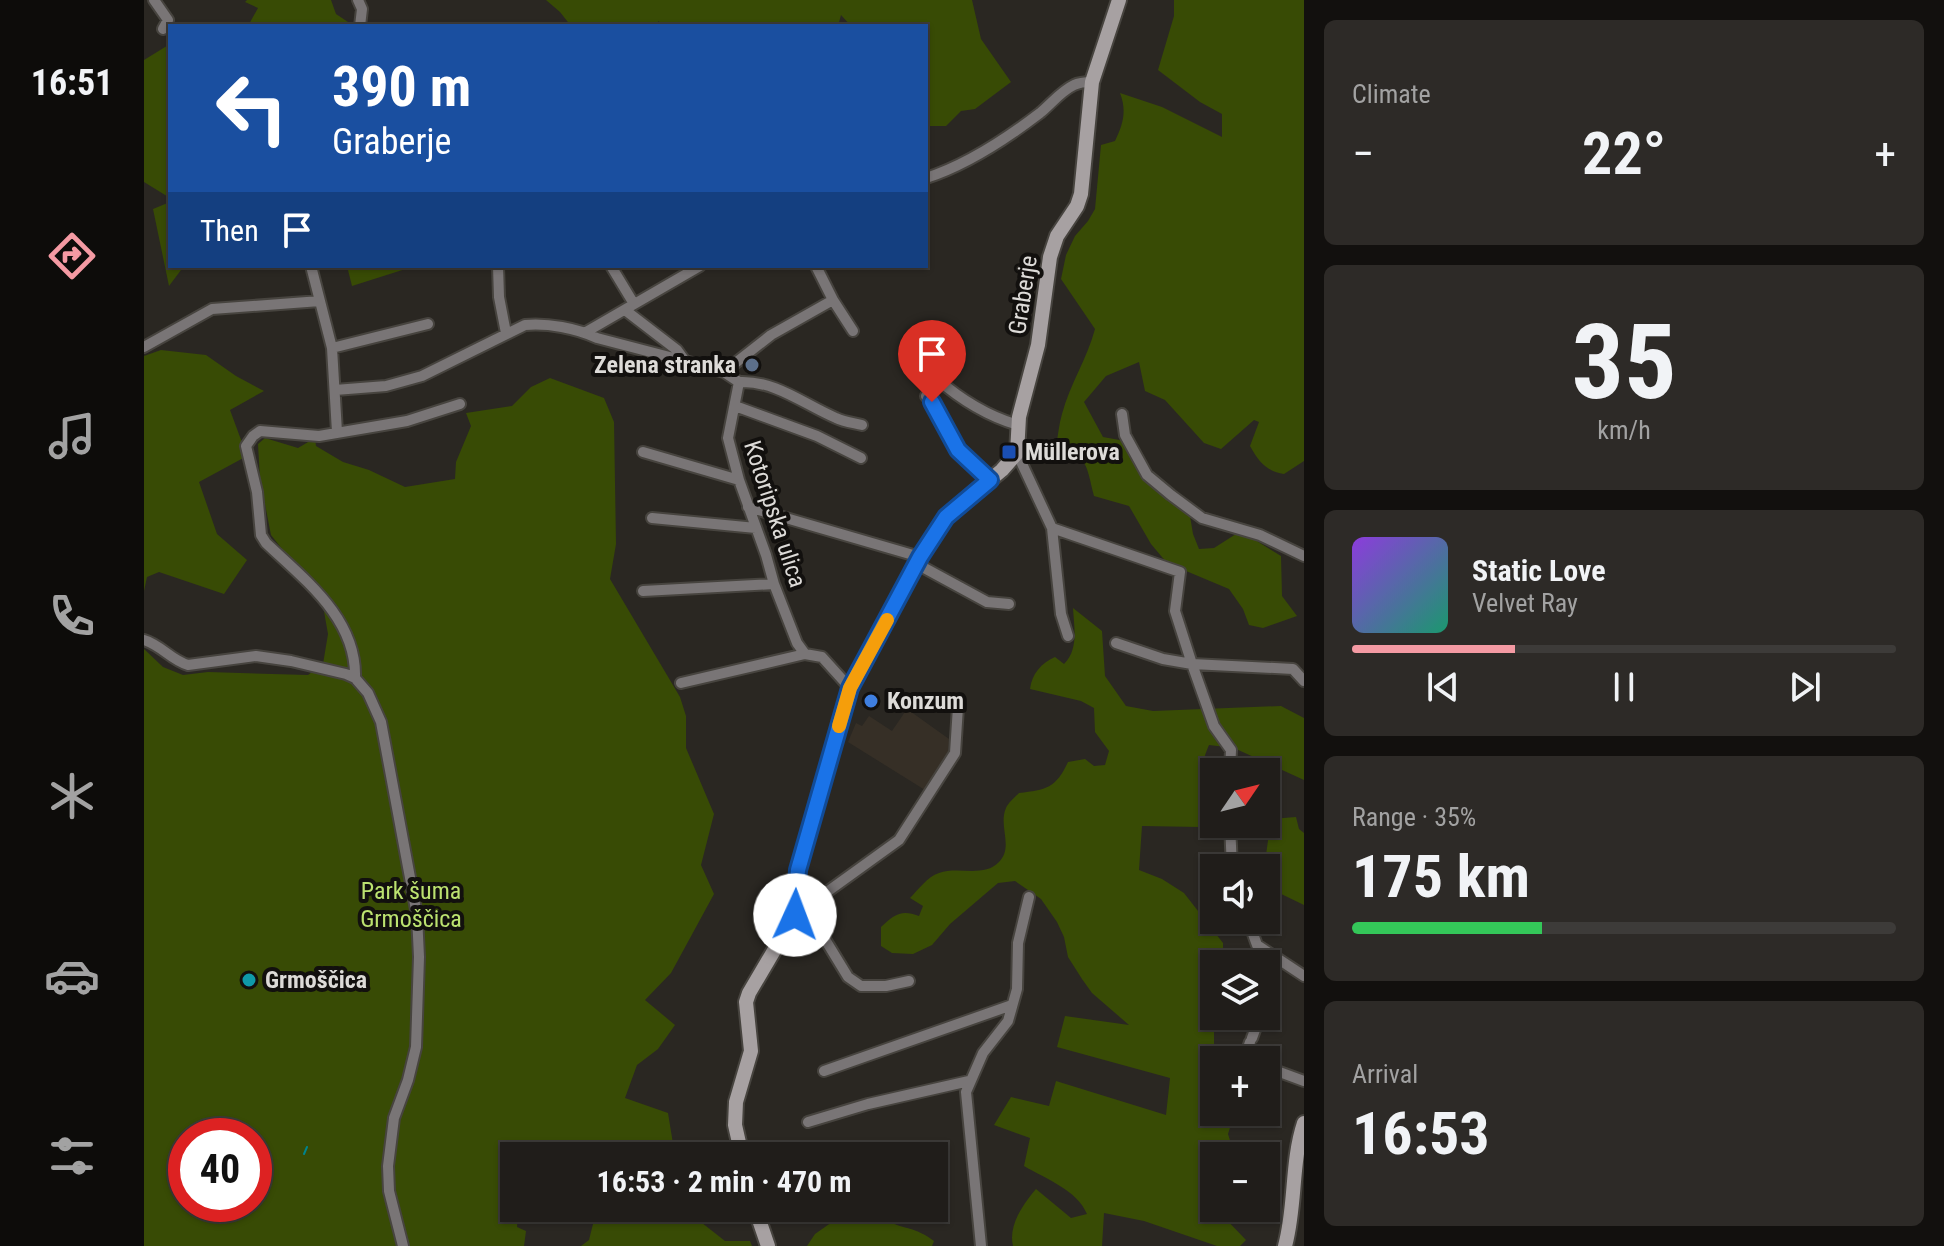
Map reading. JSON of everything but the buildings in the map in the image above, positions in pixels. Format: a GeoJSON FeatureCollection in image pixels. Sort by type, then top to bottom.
{"type":"FeatureCollection","features":[{"type":"Feature","properties":{"kind":"street"},"geometry":{"type":"LineString","coordinates":[[154,0],[168,20],[163,29]]}},
{"type":"Feature","properties":{"kind":"street"},"geometry":{"type":"LineString","coordinates":[[358,0],[362,9],[360,24]]}},
{"type":"Feature","properties":{"kind":"street","name":"Graberje"},"geometry":{"type":"LineString","coordinates":[[1017,453],[1018,425],[1038,345],[1050,257],[1062,225],[1077,206],[1081,194],[1092,82],[1119,0]]}},
{"type":"Feature","properties":{"kind":"street"},"geometry":{"type":"LineString","coordinates":[[928,177],[980,153],[1024,125],[1074,84],[1092,82]]}},
{"type":"Feature","properties":{"kind":"street"},"geometry":{"type":"LineString","coordinates":[[312,268],[332,348],[337,432]]}},
{"type":"Feature","properties":{"kind":"street"},"geometry":{"type":"LineString","coordinates":[[498,268],[499,297],[506,333]]}},
{"type":"Feature","properties":{"kind":"street"},"geometry":{"type":"LineString","coordinates":[[612,268],[629,307],[685,361]]}},
{"type":"Feature","properties":{"kind":"street"},"geometry":{"type":"LineString","coordinates":[[586,332],[697,268]]}},
{"type":"Feature","properties":{"kind":"street"},"geometry":{"type":"LineString","coordinates":[[817,268],[853,331]]}},
{"type":"Feature","properties":{"kind":"street"},"geometry":{"type":"LineString","coordinates":[[724,372],[771,335],[833,300]]}},
{"type":"Feature","properties":{"kind":"street"},"geometry":{"type":"LineString","coordinates":[[144,347],[212,309],[260,308],[320,301]]}},
{"type":"Feature","properties":{"kind":"street"},"geometry":{"type":"LineString","coordinates":[[332,348],[428,324]]}},
{"type":"Feature","properties":{"kind":"street"},"geometry":{"type":"LineString","coordinates":[[335,390],[386,386],[422,376],[506,333],[525,325],[543,324],[586,332],[597,338],[724,372],[739,382],[750,381],[770,387],[806,401],[836,418],[862,425]]}},
{"type":"Feature","properties":{"kind":"street"},"geometry":{"type":"LineString","coordinates":[[949,351],[936,378],[971,405],[1018,425]]}},
{"type":"Feature","properties":{"kind":"street","name":"Kotoripska ulica"},"geometry":{"type":"LineString","coordinates":[[739,382],[728,438],[774,584],[797,643],[805,654]]}},
{"type":"Feature","properties":{"kind":"street"},"geometry":{"type":"LineString","coordinates":[[926,396],[936,408],[958,450],[990,480]]}},
{"type":"Feature","properties":{"kind":"street"},"geometry":{"type":"LineString","coordinates":[[355,678],[356,660],[331,607],[261,535],[257,492],[246,446],[260,431],[319,436],[407,421],[460,404]]}},
{"type":"Feature","properties":{"kind":"street"},"geometry":{"type":"LineString","coordinates":[[735,406],[817,436],[861,458]]}},
{"type":"Feature","properties":{"kind":"street"},"geometry":{"type":"LineString","coordinates":[[1122,414],[1125,435],[1147,475],[1171,495],[1202,518],[1260,535],[1304,556]]}},
{"type":"Feature","properties":{"kind":"street"},"geometry":{"type":"LineString","coordinates":[[643,452],[739,480]]}},
{"type":"Feature","properties":{"kind":"street"},"geometry":{"type":"LineString","coordinates":[[795,915],[798,870],[850,688],[918,561],[946,517],[1017,453],[1052,528],[1061,614],[1068,636]]}},
{"type":"Feature","properties":{"kind":"street"},"geometry":{"type":"LineString","coordinates":[[748,507],[843,533],[918,561],[987,602],[1009,604]]}},
{"type":"Feature","properties":{"kind":"street"},"geometry":{"type":"LineString","coordinates":[[652,518],[756,528]]}},
{"type":"Feature","properties":{"kind":"street"},"geometry":{"type":"LineString","coordinates":[[1052,528],[1180,572],[1175,611],[1209,717],[1231,750],[1231,758]]}},
{"type":"Feature","properties":{"kind":"street"},"geometry":{"type":"LineString","coordinates":[[643,591],[774,584]]}},
{"type":"Feature","properties":{"kind":"street"},"geometry":{"type":"LineString","coordinates":[[144,640],[188,665],[256,656],[318,666],[355,678],[368,693],[381,722],[417,915],[419,981],[416,1047],[394,1118],[388,1166],[389,1191],[403,1246]]}},
{"type":"Feature","properties":{"kind":"street"},"geometry":{"type":"LineString","coordinates":[[1116,643],[1163,659],[1192,664],[1293,669],[1304,681]]}},
{"type":"Feature","properties":{"kind":"street"},"geometry":{"type":"LineString","coordinates":[[681,683],[805,654],[822,657],[850,688]]}},
{"type":"Feature","properties":{"kind":"street"},"geometry":{"type":"LineString","coordinates":[[739,1142],[735,1125],[736,1102],[749,1067],[751,1051],[746,1002],[749,993],[795,915],[899,840],[955,753],[958,707]]}},
{"type":"Feature","properties":{"kind":"street"},"geometry":{"type":"LineString","coordinates":[[981,1246],[966,1106],[969,1081],[983,1053],[1008,1021],[1017,989],[1018,943],[1029,897]]}},
{"type":"Feature","properties":{"kind":"street"},"geometry":{"type":"LineString","coordinates":[[795,915],[823,936],[848,977],[861,986],[886,986],[909,981]]}},
{"type":"Feature","properties":{"kind":"street"},"geometry":{"type":"LineString","coordinates":[[1253,934],[1257,945],[1264,950]]}},
{"type":"Feature","properties":{"kind":"street"},"geometry":{"type":"LineString","coordinates":[[1280,960],[1304,976]]}},
{"type":"Feature","properties":{"kind":"street"},"geometry":{"type":"LineString","coordinates":[[824,1071],[1012,1005]]}},
{"type":"Feature","properties":{"kind":"street"},"geometry":{"type":"LineString","coordinates":[[1280,1072],[1304,1081]]}},
{"type":"Feature","properties":{"kind":"street"},"geometry":{"type":"LineString","coordinates":[[808,1122],[868,1104],[969,1081]]}},
{"type":"Feature","properties":{"kind":"street"},"geometry":{"type":"LineString","coordinates":[[1285,1246],[1304,1123]]}},
{"type":"Feature","properties":{"kind":"street"},"geometry":{"type":"LineString","coordinates":[[760,1222],[768,1246]]}},
{"type":"Feature","properties":{"kind":"shaded area"},"geometry":{"type":"Polygon","coordinates":[[[907,709],[949,739],[948,752],[925,790],[848,742],[856,723],[862,726],[869,716],[892,731],[907,709]]]}},
{"type":"Feature","properties":{"kind":"green space"},"geometry":{"type":"Polygon","coordinates":[[[331,0],[336,14],[351,24],[249,24],[258,8],[245,2],[331,0]]]}},
{"type":"Feature","properties":{"kind":"green space"},"geometry":{"type":"Polygon","coordinates":[[[546,0],[972,0],[981,39],[1011,82],[975,109],[961,111],[946,126],[928,126],[928,24],[849,24],[841,15],[839,24],[662,24],[658,21],[658,24],[569,24],[546,0]]]}},
{"type":"Feature","properties":{"kind":"green space"},"geometry":{"type":"Polygon","coordinates":[[[1174,0],[1304,0],[1304,461],[1284,474],[1264,465],[1250,446],[1259,422],[1254,420],[1221,449],[1204,443],[1165,400],[1145,391],[1139,362],[1106,376],[1084,402],[1103,437],[1125,441],[1144,478],[1190,516],[1199,549],[1214,548],[1236,534],[1252,538],[1281,556],[1282,596],[1297,616],[1263,628],[1249,625],[1243,609],[1229,589],[1167,563],[1151,544],[1129,506],[1094,496],[1080,458],[1056,446],[1065,403],[1095,329],[1061,279],[1066,255],[1075,236],[1095,209],[1101,145],[1115,141],[1122,123],[1124,112],[1120,93],[1162,107],[1222,137],[1222,114],[1200,102],[1158,70],[1174,16],[1174,0]]]}},
{"type":"Feature","properties":{"kind":"green space"},"geometry":{"type":"Polygon","coordinates":[[[168,45],[168,197],[144,182],[144,60],[168,45]]]}},
{"type":"Feature","properties":{"kind":"green space"},"geometry":{"type":"Polygon","coordinates":[[[168,203],[168,268],[182,268],[169,286],[153,209],[168,203]]]}},
{"type":"Feature","properties":{"kind":"green space"},"geometry":{"type":"Polygon","coordinates":[[[348,268],[409,268],[352,286],[348,268]]]}},
{"type":"Feature","properties":{"kind":"green space"},"geometry":{"type":"Polygon","coordinates":[[[161,350],[206,355],[264,391],[230,410],[247,456],[199,482],[217,534],[247,560],[224,594],[159,572],[147,577],[144,591],[144,356],[161,350]]]}},
{"type":"Feature","properties":{"kind":"green space","name":"Park šuma Grmoščica"},"geometry":{"type":"Polygon","coordinates":[[[550,378],[604,398],[614,422],[616,544],[610,579],[680,697],[686,716],[686,748],[714,814],[701,865],[714,894],[671,973],[645,1000],[675,1025],[658,1049],[637,1065],[625,1098],[668,1113],[673,1142],[500,1142],[500,1222],[517,1222],[517,1227],[526,1231],[524,1246],[144,1246],[144,649],[163,667],[183,675],[208,672],[308,675],[323,664],[328,634],[322,600],[271,535],[260,479],[258,444],[265,438],[298,448],[315,438],[316,446],[343,462],[405,487],[455,479],[456,462],[471,426],[466,413],[512,406],[531,387],[550,378]]]}},
{"type":"Feature","properties":{"kind":"green space"},"geometry":{"type":"Polygon","coordinates":[[[1073,608],[1102,631],[1105,676],[1126,706],[1153,711],[1281,706],[1304,718],[1304,780],[1280,769],[1280,758],[1256,758],[1234,748],[1209,745],[1204,758],[1200,758],[1200,827],[1142,826],[1139,870],[1162,879],[1184,893],[1200,914],[1200,934],[1216,934],[1223,943],[1223,950],[1200,950],[1200,1030],[1214,1030],[1214,1046],[1200,1046],[1200,1126],[1231,1126],[1228,1134],[1231,1142],[1200,1142],[1200,1222],[1229,1222],[1246,1240],[1240,1246],[1217,1246],[1144,1221],[1104,1213],[1102,1246],[1013,1246],[1015,1223],[1036,1189],[1071,1218],[1087,1214],[1076,1198],[1024,1166],[1030,1138],[994,1125],[1011,1097],[1049,1106],[1056,1081],[1166,1115],[1170,1078],[1057,1047],[1065,1016],[1129,1025],[1092,993],[1082,979],[1068,957],[1057,922],[1041,899],[1015,881],[998,883],[950,924],[932,945],[913,954],[892,953],[881,946],[881,927],[890,919],[902,913],[919,916],[923,906],[910,898],[931,877],[946,871],[978,871],[999,862],[1006,843],[1006,808],[1019,793],[1049,786],[1068,762],[1085,759],[1094,766],[1105,765],[1109,751],[1095,732],[1094,708],[1081,701],[1030,689],[1035,674],[1045,662],[1055,657],[1064,664],[1072,652],[1073,608]]]}},
{"type":"Feature","properties":{"kind":"green space"},"geometry":{"type":"Polygon","coordinates":[[[1296,817],[1299,829],[1304,833],[1304,905],[1280,893],[1280,854],[1266,854],[1268,838],[1280,838],[1280,818],[1296,817]]]}},
{"type":"Feature","properties":{"kind":"green space"},"geometry":{"type":"Polygon","coordinates":[[[594,1222],[701,1222],[725,1241],[750,1241],[752,1246],[581,1246],[589,1240],[594,1222]]]}},
{"type":"Feature","properties":{"kind":"green space"},"geometry":{"type":"Polygon","coordinates":[[[832,1222],[889,1222],[920,1232],[934,1241],[932,1246],[807,1246],[815,1234],[832,1222]]]}},
{"type":"Feature","properties":{"kind":"waterway"},"geometry":{"type":"LineString","coordinates":[[304,1154],[307,1147]]}},
{"type":"Feature","properties":{"kind":"slow traffic"},"geometry":{"type":"LineString","coordinates":[[839,726],[850,688],[887,620]]}},
{"type":"Feature","properties":{"kind":"place","name":"Zelena stranka"},"geometry":{"type":"Point","coordinates":[752,365]}},
{"type":"Feature","properties":{"kind":"place","name":"Müllerova"},"geometry":{"type":"Point","coordinates":[1009,452]}},
{"type":"Feature","properties":{"kind":"place","name":"Konzum"},"geometry":{"type":"Point","coordinates":[871,701]}},
{"type":"Feature","properties":{"kind":"place","name":"Grmoščica"},"geometry":{"type":"Point","coordinates":[249,980]}},
{"type":"Feature","properties":{"kind":"route"},"geometry":{"type":"LineString","coordinates":[[795,915],[798,870],[850,688],[920,557],[946,517],[990,480],[958,450],[932,402]]}}]}
